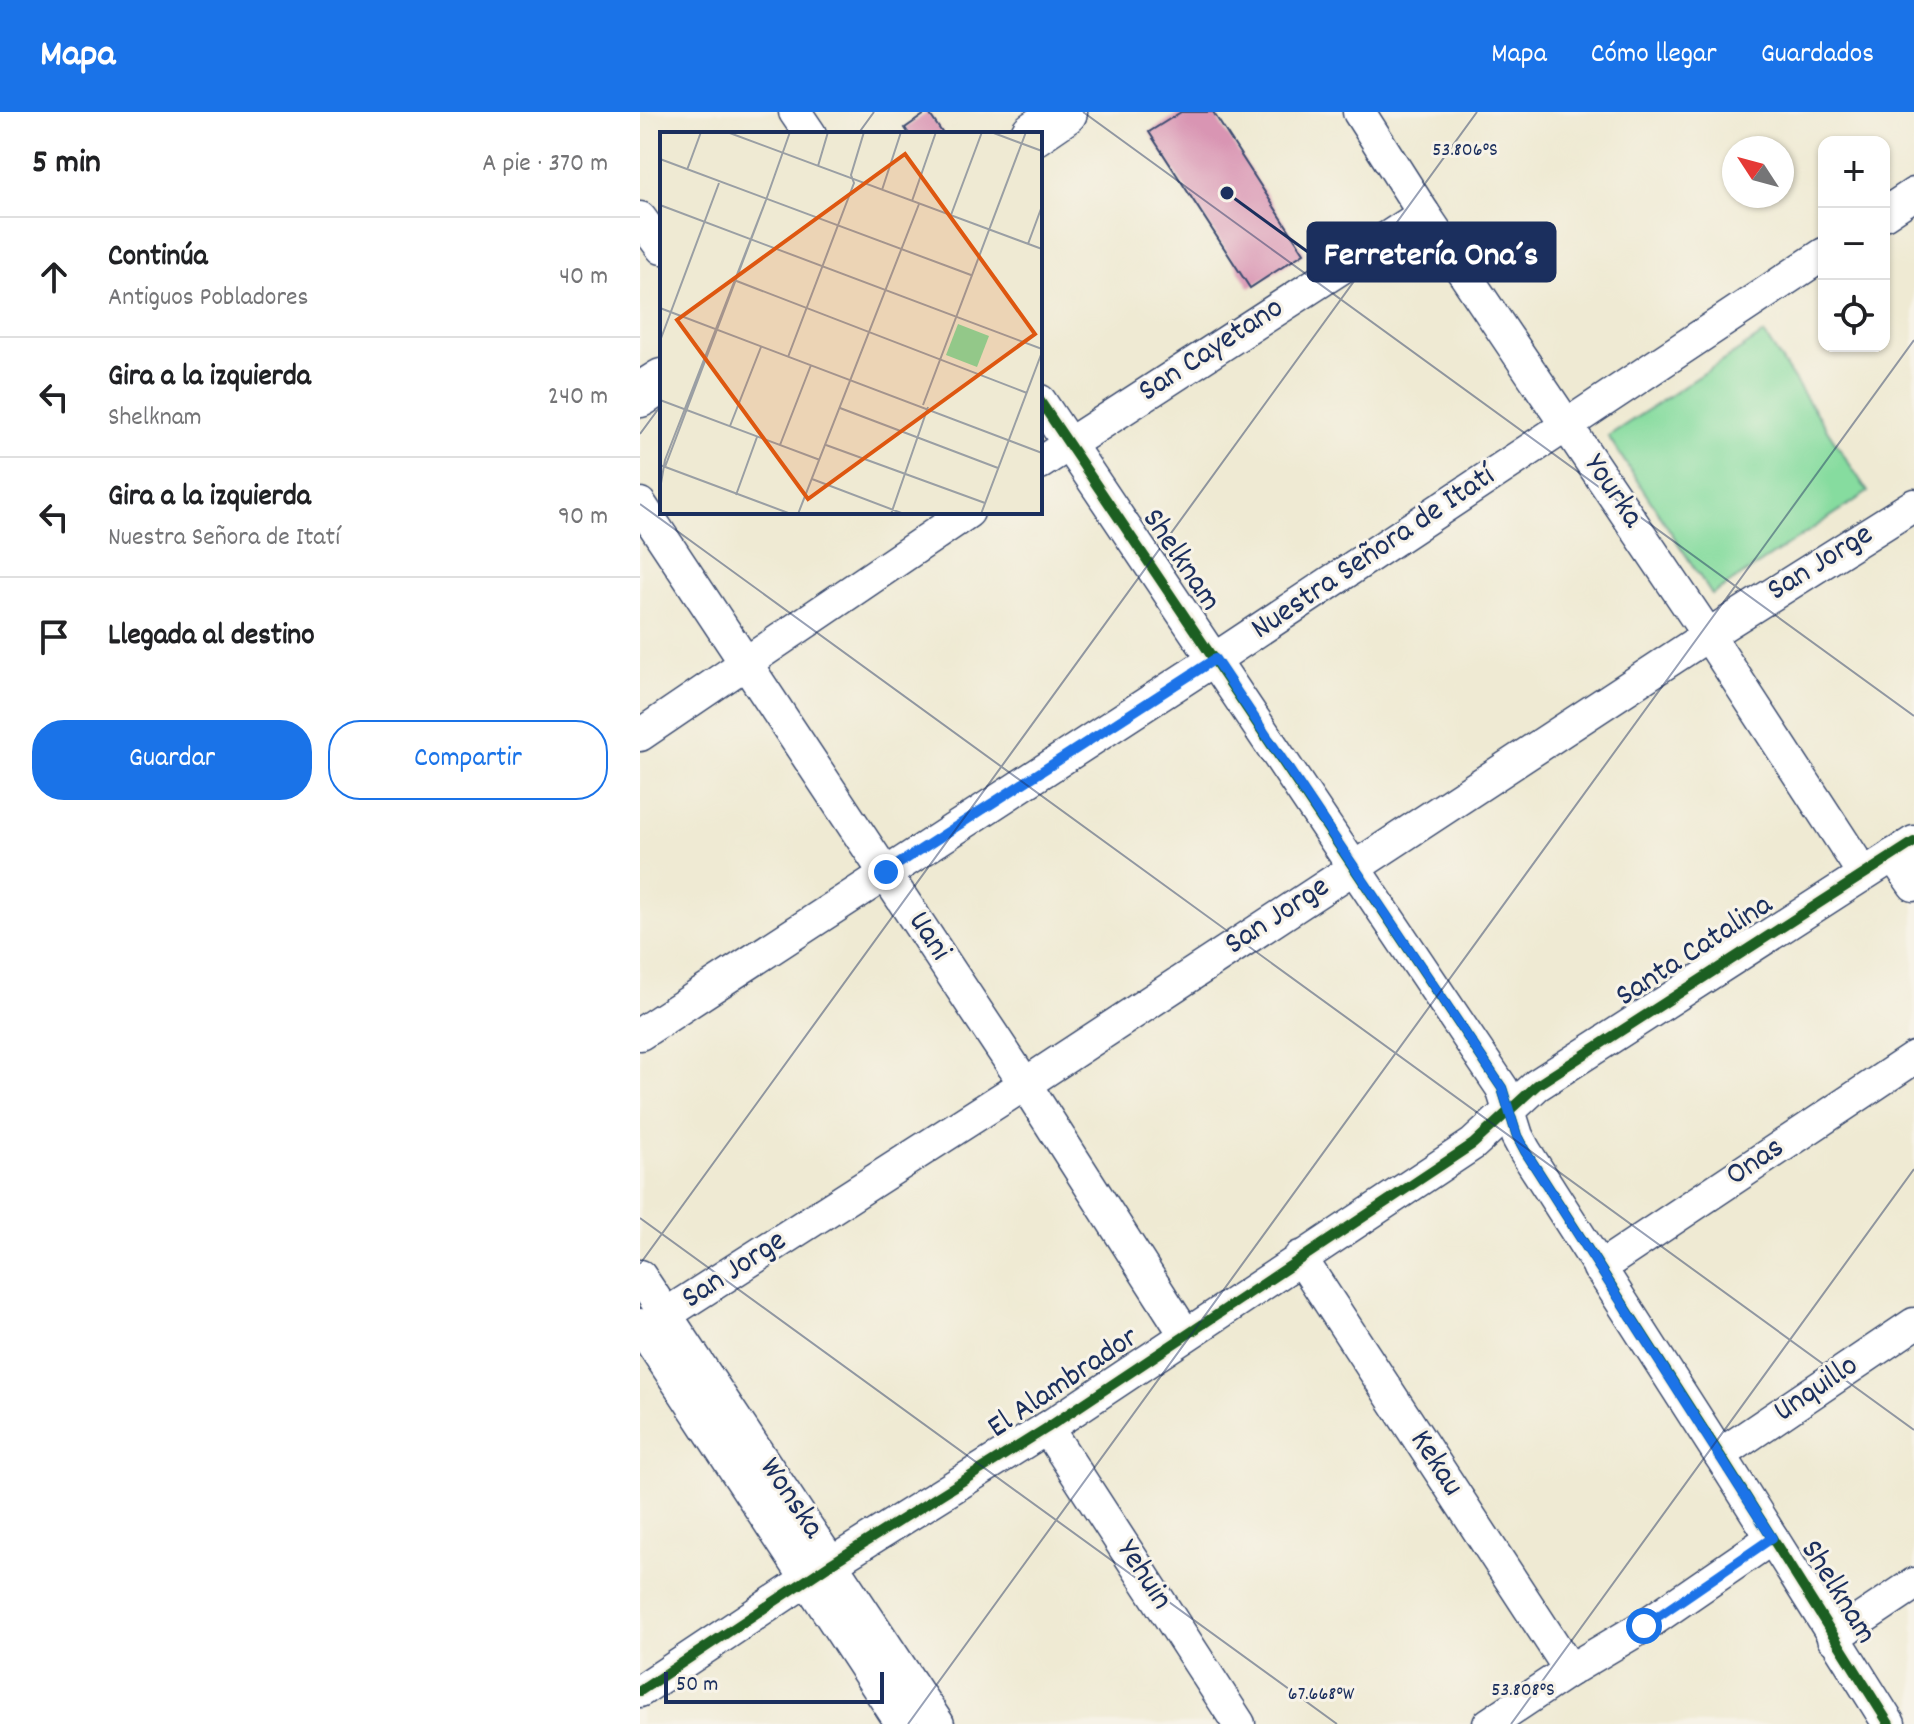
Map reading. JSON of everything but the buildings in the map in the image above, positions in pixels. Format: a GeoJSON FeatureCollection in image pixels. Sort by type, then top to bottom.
{"type":"FeatureCollection","features":[{"type":"Feature","properties":{"kind":"street"},"geometry":{"type":"LineString","coordinates":[[795,112],[809,132]]}},
{"type":"Feature","properties":{"kind":"street"},"geometry":{"type":"LineString","coordinates":[[1036,132],[1065,112]]}},
{"type":"Feature","properties":{"kind":"street","name":"Yourka"},"geometry":{"type":"LineString","coordinates":[[1359,112],[1863,873]]}},
{"type":"Feature","properties":{"kind":"street"},"geometry":{"type":"LineString","coordinates":[[1890,210],[1914,194]]}},
{"type":"Feature","properties":{"kind":"street","name":"San Cayetano"},"geometry":{"type":"LineString","coordinates":[[1042,462],[1424,214]]}},
{"type":"Feature","properties":{"kind":"street"},"geometry":{"type":"LineString","coordinates":[[640,218],[660,245]]}},
{"type":"Feature","properties":{"kind":"street","name":"Nuestra Señora de Itatí"},"geometry":{"type":"LineString","coordinates":[[640,1034],[1215,659],[1818,258]]}},
{"type":"Feature","properties":{"kind":"street"},"geometry":{"type":"LineString","coordinates":[[640,395],[660,382]]}},
{"type":"Feature","properties":{"kind":"street","name":"Shelknam"},"geometry":{"type":"LineString","coordinates":[[1042,404],[1502,1088],[1525,1151],[1889,1724]]}},
{"type":"Feature","properties":{"kind":"street","name":"Uani"},"geometry":{"type":"LineString","coordinates":[[640,504],[744,664],[886,872],[1185,1334]]}},
{"type":"Feature","properties":{"kind":"street","name":"San Jorge"},"geometry":{"type":"LineString","coordinates":[[650,1323],[1025,1084],[1708,635],[1914,505]]}},
{"type":"Feature","properties":{"kind":"street"},"geometry":{"type":"LineString","coordinates":[[640,735],[965,514]]}},
{"type":"Feature","properties":{"kind":"street"},"geometry":{"type":"LineString","coordinates":[[1903,849],[1914,885]]}},
{"type":"Feature","properties":{"kind":"street","name":"Santa Catalina"},"geometry":{"type":"LineString","coordinates":[[1508,1110],[1537,1085],[1903,849]]}},
{"type":"Feature","properties":{"kind":"street","name":"Onas"},"geometry":{"type":"LineString","coordinates":[[1599,1268],[1914,1058]]}},
{"type":"Feature","properties":{"kind":"street","name":"El Alambrador"},"geometry":{"type":"LineString","coordinates":[[640,1691],[1047,1428],[1473,1144],[1508,1110]]}},
{"type":"Feature","properties":{"kind":"street","name":"Kekau"},"geometry":{"type":"LineString","coordinates":[[1300,1257],[1570,1670]]}},
{"type":"Feature","properties":{"kind":"street","name":"Wonska"},"geometry":{"type":"LineString","coordinates":[[640,1276],[650,1323],[820,1572],[938,1724]]}},
{"type":"Feature","properties":{"kind":"street","name":"Unquillo"},"geometry":{"type":"LineString","coordinates":[[1720,1455],[1914,1324]]}},
{"type":"Feature","properties":{"kind":"street","name":"Yehuin"},"geometry":{"type":"LineString","coordinates":[[1047,1428],[1239,1724]]}},
{"type":"Feature","properties":{"kind":"street"},"geometry":{"type":"LineString","coordinates":[[1489,1724],[1644,1626],[1772,1538]]}},
{"type":"Feature","properties":{"kind":"street","name":"Wonska"},"geometry":{"type":"LineString","coordinates":[[820,1572],[902,1724]]}},
{"type":"Feature","properties":{"kind":"street"},"geometry":{"type":"LineString","coordinates":[[1833,1638],[1914,1584]]}},
{"type":"Feature","properties":{"kind":"green space"},"geometry":{"type":"Polygon","coordinates":[[[1764,334],[1868,492],[1712,595],[1608,436],[1764,334]]]}},
{"type":"Feature","properties":{"kind":"cycle path"},"geometry":{"type":"LineString","coordinates":[[1042,404],[1502,1088],[1525,1151],[1889,1724]]}},
{"type":"Feature","properties":{"kind":"cycle path"},"geometry":{"type":"LineString","coordinates":[[640,1691],[832,1563],[1047,1428],[1473,1144],[1537,1085],[1914,842]]}},
{"type":"Feature","properties":{"kind":"place","name":"Ferretería Ona´s"},"geometry":{"type":"Point","coordinates":[1227,193]}},
{"type":"Feature","properties":{"kind":"route"},"geometry":{"type":"LineString","coordinates":[[886,872],[1215,659],[1502,1088],[1525,1151],[1772,1538],[1644,1626]]}}]}
